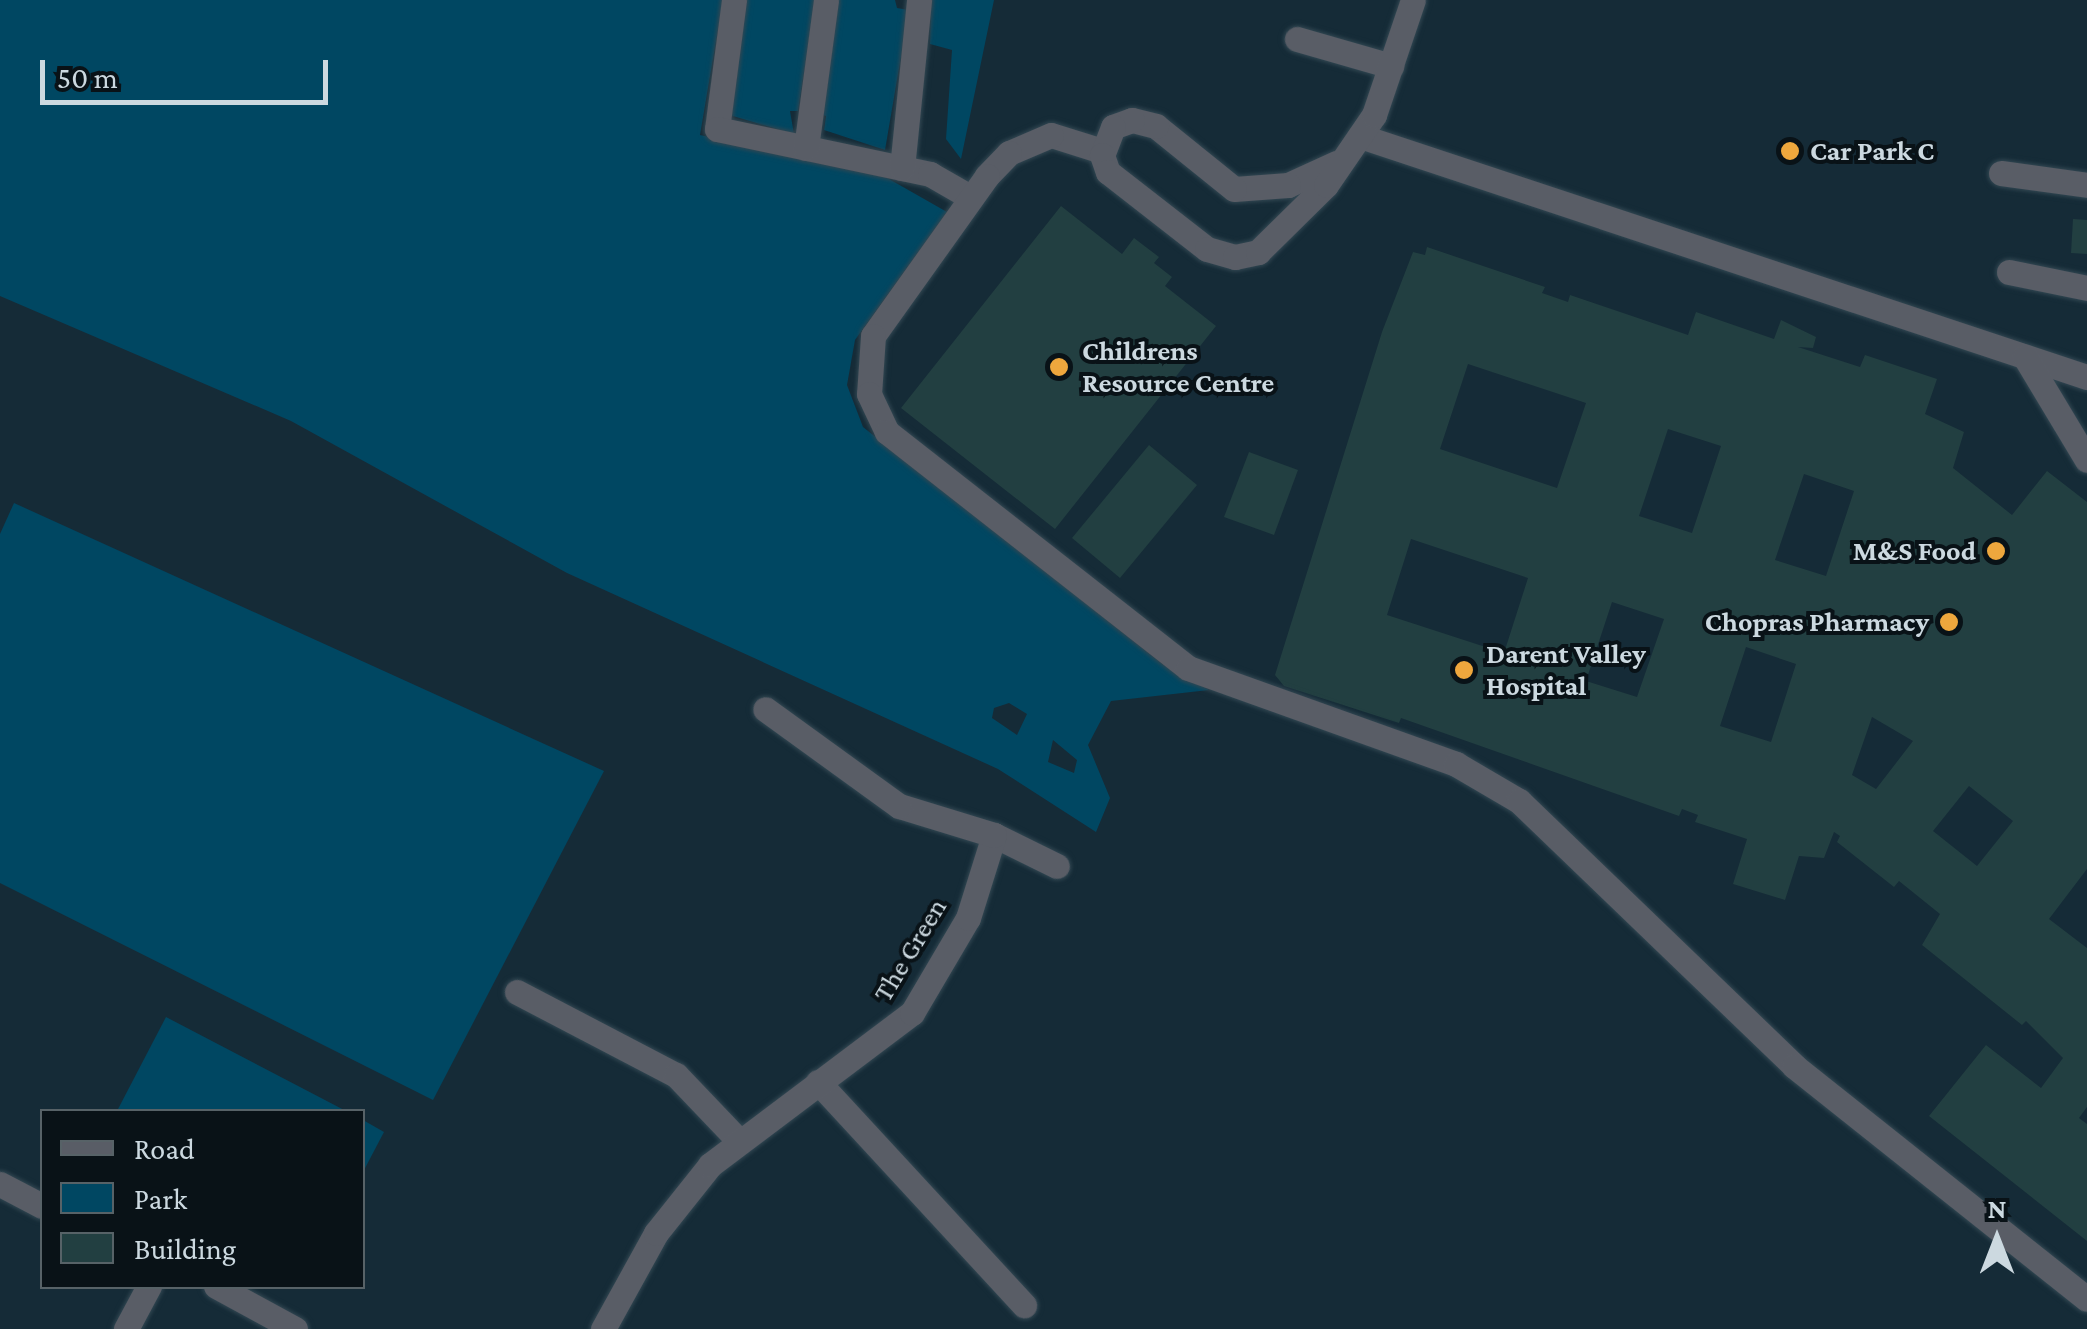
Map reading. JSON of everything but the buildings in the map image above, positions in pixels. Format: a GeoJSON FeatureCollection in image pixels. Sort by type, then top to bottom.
{"type":"FeatureCollection","features":[{"type":"Feature","properties":{"kind":"street"},"geometry":{"type":"LineString","coordinates":[[734,0],[716,126],[934,175],[970,198]]}},
{"type":"Feature","properties":{"kind":"street"},"geometry":{"type":"LineString","coordinates":[[806,148],[826,0]]}},
{"type":"Feature","properties":{"kind":"street"},"geometry":{"type":"LineString","coordinates":[[902,168],[919,0]]}},
{"type":"Feature","properties":{"kind":"street"},"geometry":{"type":"LineString","coordinates":[[1336,163],[1288,185],[1234,188],[1156,126],[1132,120],[1113,127],[1102,151],[1108,172],[1207,248],[1234,257],[1265,247],[1326,185],[1336,163],[1360,136],[1392,66],[1413,0]]}},
{"type":"Feature","properties":{"kind":"street"},"geometry":{"type":"LineString","coordinates":[[1297,38],[1392,66]]}},
{"type":"Feature","properties":{"kind":"street"},"geometry":{"type":"LineString","coordinates":[[1102,151],[1064,134],[1036,140],[1005,156],[892,302],[871,344],[871,407],[894,440],[1188,668],[1456,764],[1519,802],[1794,1066],[2087,1298]]}},
{"type":"Feature","properties":{"kind":"street"},"geometry":{"type":"LineString","coordinates":[[1360,136],[2087,378]]}},
{"type":"Feature","properties":{"kind":"street"},"geometry":{"type":"LineString","coordinates":[[2001,173],[2087,185]]}},
{"type":"Feature","properties":{"kind":"street"},"geometry":{"type":"LineString","coordinates":[[2009,272],[2087,288]]}},
{"type":"Feature","properties":{"kind":"street"},"geometry":{"type":"LineString","coordinates":[[2025,357],[2087,460]]}},
{"type":"Feature","properties":{"kind":"street"},"geometry":{"type":"LineString","coordinates":[[765,709],[899,806],[994,835],[1057,866]]}},
{"type":"Feature","properties":{"kind":"street","name":"The Green"},"geometry":{"type":"LineString","coordinates":[[603,1329],[670,1213],[739,1140],[912,1013],[968,918],[994,835]]}},
{"type":"Feature","properties":{"kind":"street"},"geometry":{"type":"LineString","coordinates":[[517,992],[676,1076],[739,1140]]}},
{"type":"Feature","properties":{"kind":"street"},"geometry":{"type":"LineString","coordinates":[[818,1082],[1024,1305]]}},
{"type":"Feature","properties":{"kind":"street"},"geometry":{"type":"LineString","coordinates":[[0,1184],[40,1205]]}},
{"type":"Feature","properties":{"kind":"street"},"geometry":{"type":"LineString","coordinates":[[126,1329],[147,1289]]}},
{"type":"Feature","properties":{"kind":"street"},"geometry":{"type":"LineString","coordinates":[[221,1289],[294,1329]]}},
{"type":"Feature","properties":{"kind":"green space"},"geometry":{"type":"Polygon","coordinates":[[[0,0],[723,0],[700,135],[882,175],[947,212],[855,340],[847,385],[863,427],[1162,664],[1209,690],[1111,701],[1088,745],[1110,798],[1096,832],[998,769],[567,573],[291,421],[0,296],[0,0]],[[1009,703],[994,708],[992,718],[1017,735],[1027,714],[1009,703]],[[1053,740],[1048,762],[1074,773],[1077,760],[1053,740]]]}},
{"type":"Feature","properties":{"kind":"green space"},"geometry":{"type":"Polygon","coordinates":[[[744,0],[815,0],[798,111],[790,111],[794,134],[726,114],[744,0]]]}},
{"type":"Feature","properties":{"kind":"green space"},"geometry":{"type":"Polygon","coordinates":[[[837,0],[895,0],[897,8],[909,10],[885,150],[824,130],[826,116],[820,114],[837,0]]]}},
{"type":"Feature","properties":{"kind":"green space"},"geometry":{"type":"Polygon","coordinates":[[[931,0],[994,0],[961,159],[946,139],[952,50],[930,44],[931,0]]]}},
{"type":"Feature","properties":{"kind":"green space"},"geometry":{"type":"Polygon","coordinates":[[[14,503],[604,771],[433,1100],[0,883],[0,534],[14,503]]]}},
{"type":"Feature","properties":{"kind":"green space"},"geometry":{"type":"Polygon","coordinates":[[[166,1017],[342,1109],[118,1109],[166,1017]]]}},
{"type":"Feature","properties":{"kind":"green space"},"geometry":{"type":"Polygon","coordinates":[[[365,1121],[384,1132],[365,1168],[365,1121]]]}},
{"type":"Feature","properties":{"kind":"place","name":"Car Park C"},"geometry":{"type":"Point","coordinates":[1790,151]}},
{"type":"Feature","properties":{"kind":"place","name":"Childrens Resource Centre"},"geometry":{"type":"Point","coordinates":[1059,367]}},
{"type":"Feature","properties":{"kind":"place","name":"M&S Food"},"geometry":{"type":"Point","coordinates":[1996,551]}},
{"type":"Feature","properties":{"kind":"place","name":"Chopras Pharmacy"},"geometry":{"type":"Point","coordinates":[1949,622]}},
{"type":"Feature","properties":{"kind":"place","name":"Darent Valley Hospital"},"geometry":{"type":"Point","coordinates":[1464,670]}}]}
